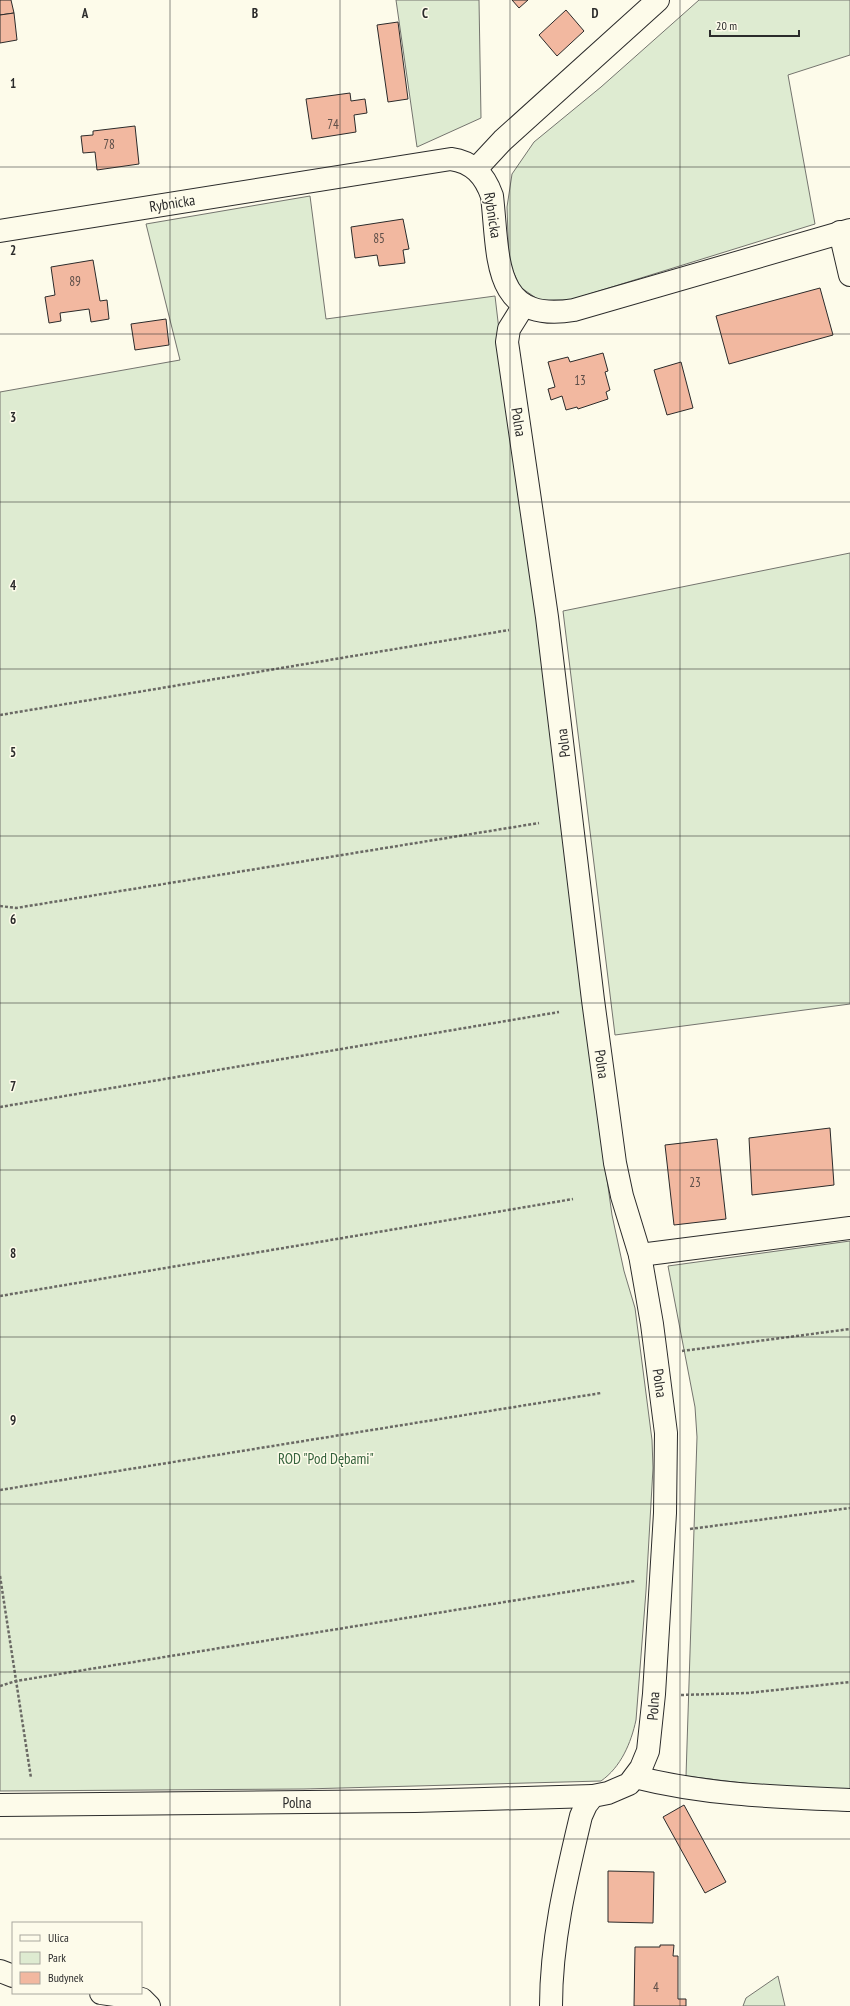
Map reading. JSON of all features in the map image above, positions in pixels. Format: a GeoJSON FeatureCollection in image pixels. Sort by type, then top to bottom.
{"type":"FeatureCollection","features":[{"type":"Feature","properties":{"kind":"street"},"geometry":{"type":"LineString","coordinates":[[476,169],[503,140],[658,0]]}},
{"type":"Feature","properties":{"kind":"street","name":"Rybnicka"},"geometry":{"type":"LineString","coordinates":[[0,231],[442,160],[459,160],[476,169],[489,187],[492,196],[503,282],[512,296],[524,305],[545,312],[574,310],[845,231]]}},
{"type":"Feature","properties":{"kind":"street"},"geometry":{"type":"LineString","coordinates":[[845,231],[850,275]]}},
{"type":"Feature","properties":{"kind":"street","name":"Polna"},"geometry":{"type":"LineString","coordinates":[[0,1805],[415,1801],[593,1796],[620,1789],[629,1784],[646,1760],[654,1694],[661,1577],[666,1433],[656,1355],[640,1256],[622,1196],[615,1163],[592,992],[547,617],[507,342],[510,330],[524,305]]}},
{"type":"Feature","properties":{"kind":"street"},"geometry":{"type":"LineString","coordinates":[[640,1256],[850,1228]]}},
{"type":"Feature","properties":{"kind":"street"},"geometry":{"type":"LineString","coordinates":[[635,1777],[665,1784],[740,1795],[850,1800]]}},
{"type":"Feature","properties":{"kind":"street"},"geometry":{"type":"LineString","coordinates":[[551,2006],[554,1944],[561,1904],[581,1816],[586,1805],[593,1796]]}},
{"type":"Feature","properties":{"kind":"street"},"geometry":{"type":"LineString","coordinates":[[0,1971],[12,1976]]}},
{"type":"Feature","properties":{"kind":"street"},"geometry":{"type":"LineString","coordinates":[[108,1994],[142,1999],[149,2006]]}},
{"type":"Feature","properties":{"kind":"path"},"geometry":{"type":"LineString","coordinates":[[0,715],[509,630]]}},
{"type":"Feature","properties":{"kind":"path"},"geometry":{"type":"LineString","coordinates":[[0,906],[16,908],[539,823]]}},
{"type":"Feature","properties":{"kind":"path"},"geometry":{"type":"LineString","coordinates":[[0,1107],[559,1012]]}},
{"type":"Feature","properties":{"kind":"path"},"geometry":{"type":"LineString","coordinates":[[0,1296],[573,1199]]}},
{"type":"Feature","properties":{"kind":"path"},"geometry":{"type":"LineString","coordinates":[[656,1355],[850,1329]]}},
{"type":"Feature","properties":{"kind":"path"},"geometry":{"type":"LineString","coordinates":[[0,1490],[601,1393]]}},
{"type":"Feature","properties":{"kind":"path"},"geometry":{"type":"LineString","coordinates":[[663,1532],[850,1508]]}},
{"type":"Feature","properties":{"kind":"path"},"geometry":{"type":"LineString","coordinates":[[0,1576],[36,1804]]}},
{"type":"Feature","properties":{"kind":"path"},"geometry":{"type":"LineString","coordinates":[[0,1686],[16,1682],[661,1577]]}},
{"type":"Feature","properties":{"kind":"path"},"geometry":{"type":"LineString","coordinates":[[654,1694],[748,1693],[850,1682]]}},
{"type":"Feature","properties":{"kind":"green space"},"geometry":{"type":"Polygon","coordinates":[[[396,0],[479,0],[481,118],[417,147],[396,0]]]}},
{"type":"Feature","properties":{"kind":"green space"},"geometry":{"type":"Polygon","coordinates":[[[699,0],[850,0],[850,55],[788,75],[815,224],[570,300],[539,300],[520,287],[509,262],[507,207],[512,174],[534,142],[601,87],[699,0]]]}},
{"type":"Feature","properties":{"kind":"green space","name":"ROD \"Pod Dębami\""},"geometry":{"type":"Polygon","coordinates":[[[310,196],[326,319],[495,296],[513,449],[537,623],[590,1058],[612,1215],[624,1271],[635,1308],[652,1440],[653,1468],[646,1591],[636,1720],[628,1746],[620,1762],[601,1781],[304,1789],[0,1791],[0,392],[180,360],[146,224],[310,196]]]}},
{"type":"Feature","properties":{"kind":"green space"},"geometry":{"type":"Polygon","coordinates":[[[850,553],[850,1004],[615,1035],[563,611],[850,553]]]}},
{"type":"Feature","properties":{"kind":"green space"},"geometry":{"type":"Polygon","coordinates":[[[850,1241],[850,1789],[788,1787],[686,1776],[697,1437],[695,1407],[668,1266],[850,1241]]]}},
{"type":"Feature","properties":{"kind":"green space"},"geometry":{"type":"Polygon","coordinates":[[[778,1976],[785,2006],[743,2006],[746,1998],[778,1976]]]}},
{"type":"Feature","properties":{"kind":"building"},"geometry":{"type":"Polygon","coordinates":[[[0,0],[11,0],[14,13],[0,15],[0,0]]]}},
{"type":"Feature","properties":{"kind":"building"},"geometry":{"type":"Polygon","coordinates":[[[512,0],[528,0],[519,8],[512,0]]]}},
{"type":"Feature","properties":{"kind":"building"},"geometry":{"type":"Polygon","coordinates":[[[566,10],[584,31],[557,56],[539,35],[566,10]]]}},
{"type":"Feature","properties":{"kind":"building"},"geometry":{"type":"Polygon","coordinates":[[[14,13],[17,40],[0,43],[0,15],[14,13]]]}},
{"type":"Feature","properties":{"kind":"building"},"geometry":{"type":"Polygon","coordinates":[[[398,22],[408,99],[388,102],[377,25],[398,22]]]}},
{"type":"Feature","properties":{"kind":"building"},"geometry":{"type":"Polygon","coordinates":[[[350,93],[351,101],[365,99],[367,113],[354,115],[356,132],[312,139],[306,99],[350,93]]]}},
{"type":"Feature","properties":{"kind":"building"},"geometry":{"type":"Polygon","coordinates":[[[135,126],[139,164],[97,170],[95,152],[83,153],[81,136],[93,135],[93,131],[135,126]]]}},
{"type":"Feature","properties":{"kind":"building"},"geometry":{"type":"Polygon","coordinates":[[[403,219],[409,249],[403,250],[405,263],[379,266],[377,255],[355,258],[351,227],[403,219]]]}},
{"type":"Feature","properties":{"kind":"building"},"geometry":{"type":"Polygon","coordinates":[[[93,260],[100,301],[107,300],[109,319],[91,322],[89,309],[60,313],[61,321],[49,323],[45,297],[55,295],[51,267],[93,260]]]}},
{"type":"Feature","properties":{"kind":"building"},"geometry":{"type":"Polygon","coordinates":[[[820,288],[833,335],[729,364],[716,316],[820,288]]]}},
{"type":"Feature","properties":{"kind":"building"},"geometry":{"type":"Polygon","coordinates":[[[166,319],[169,345],[135,350],[131,324],[166,319]]]}},
{"type":"Feature","properties":{"kind":"building"},"geometry":{"type":"Polygon","coordinates":[[[603,353],[608,371],[605,372],[610,390],[606,392],[608,399],[578,409],[577,407],[566,410],[562,396],[551,400],[548,389],[555,387],[548,362],[568,357],[570,362],[603,353]]]}},
{"type":"Feature","properties":{"kind":"building"},"geometry":{"type":"Polygon","coordinates":[[[681,362],[693,408],[667,415],[654,370],[681,362]]]}},
{"type":"Feature","properties":{"kind":"building"},"geometry":{"type":"Polygon","coordinates":[[[830,1128],[834,1185],[752,1195],[749,1138],[830,1128]]]}},
{"type":"Feature","properties":{"kind":"building"},"geometry":{"type":"Polygon","coordinates":[[[717,1139],[726,1219],[674,1225],[665,1145],[717,1139]]]}},
{"type":"Feature","properties":{"kind":"building"},"geometry":{"type":"Polygon","coordinates":[[[684,1805],[726,1882],[705,1893],[663,1817],[684,1805]]]}},
{"type":"Feature","properties":{"kind":"building"},"geometry":{"type":"Polygon","coordinates":[[[608,1871],[654,1872],[653,1923],[608,1922],[608,1871]]]}},
{"type":"Feature","properties":{"kind":"building"},"geometry":{"type":"Polygon","coordinates":[[[660,1945],[674,1945],[673,1956],[678,1956],[678,1999],[686,1999],[686,2006],[634,2006],[635,1947],[660,1947],[660,1945]]]}}]}
